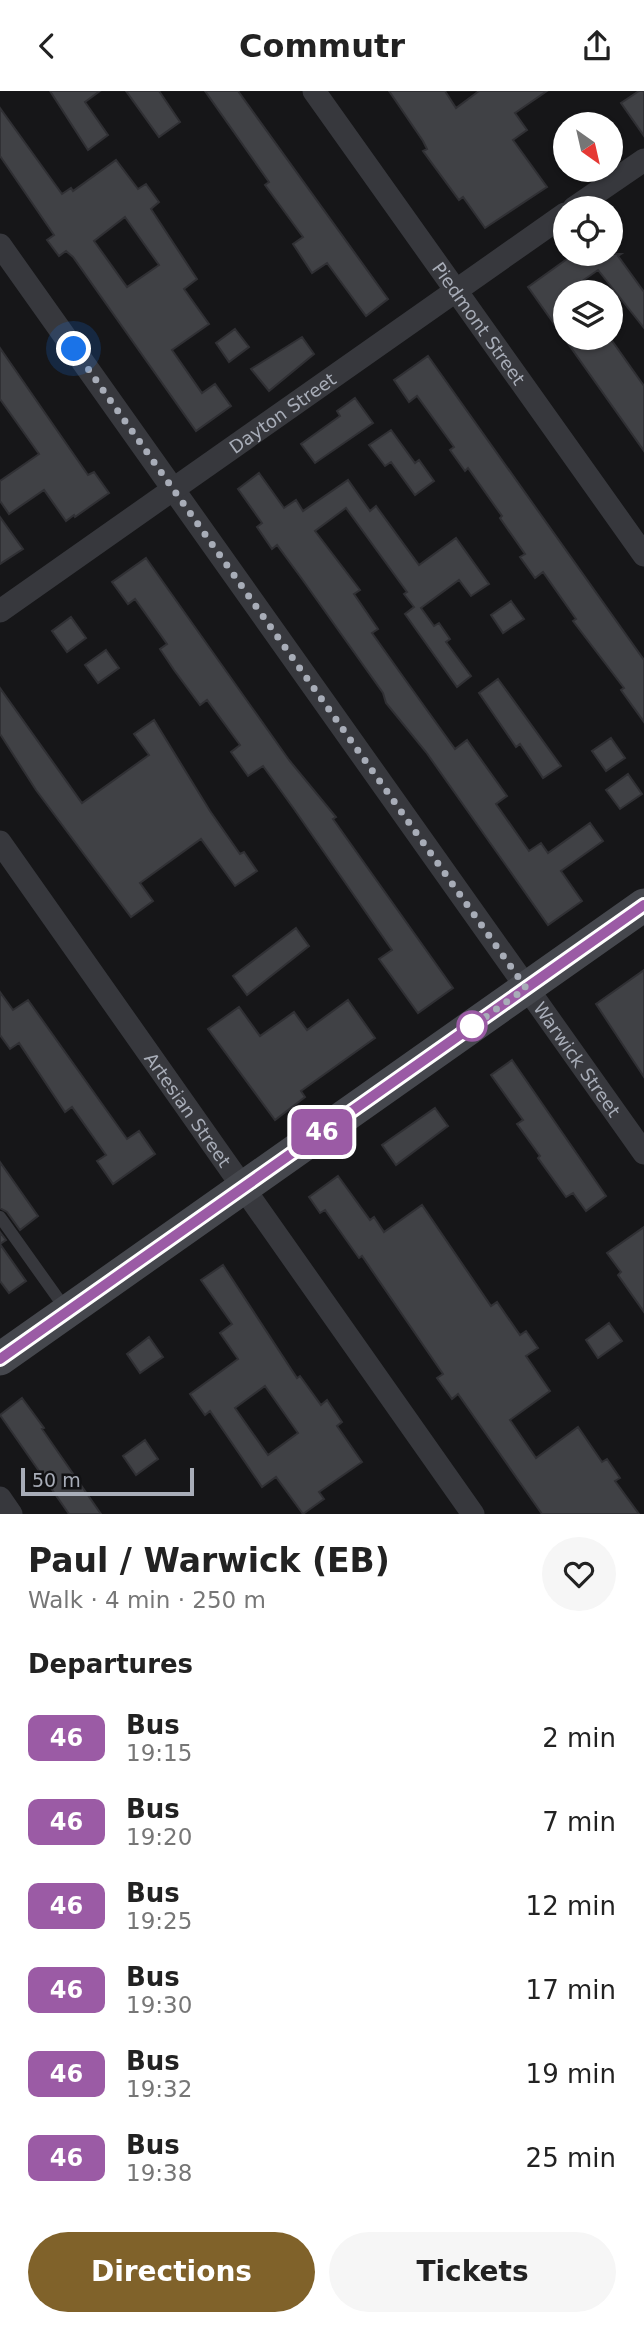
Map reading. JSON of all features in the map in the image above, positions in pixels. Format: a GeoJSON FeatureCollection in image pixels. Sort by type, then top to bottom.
{"type":"FeatureCollection","features":[{"type":"Feature","properties":{"kind":"street","name":"Piedmont Street"},"geometry":{"type":"LineString","coordinates":[[314,91],[644,555]]}},
{"type":"Feature","properties":{"kind":"street"},"geometry":{"type":"LineString","coordinates":[[592,196],[644,160]]}},
{"type":"Feature","properties":{"kind":"street","name":"Dayton Street"},"geometry":{"type":"LineString","coordinates":[[0,611],[553,222]]}},
{"type":"Feature","properties":{"kind":"street","name":"Warwick Street"},"geometry":{"type":"LineString","coordinates":[[0,245],[644,1153]]}},
{"type":"Feature","properties":{"kind":"street","name":"Artesian Street"},"geometry":{"type":"LineString","coordinates":[[0,842],[473,1514]]}},
{"type":"Feature","properties":{"kind":"street"},"geometry":{"type":"LineString","coordinates":[[0,1359],[644,905]]}},
{"type":"Feature","properties":{"kind":"street"},"geometry":{"type":"LineString","coordinates":[[0,1498],[11,1514]]}},
{"type":"Feature","properties":{"kind":"lane"},"geometry":{"type":"LineString","coordinates":[[0,1217],[67,1311]]}},
{"type":"Feature","properties":{"kind":"building"},"geometry":{"type":"Polygon","coordinates":[[[50,91],[100,91],[85,102],[108,135],[88,150],[50,91]]]}},
{"type":"Feature","properties":{"kind":"building"},"geometry":{"type":"Polygon","coordinates":[[[126,91],[159,91],[180,122],[159,137],[126,91]]]}},
{"type":"Feature","properties":{"kind":"building"},"geometry":{"type":"Polygon","coordinates":[[[205,91],[238,91],[388,299],[366,316],[327,263],[312,273],[293,244],[303,237],[265,185],[269,182],[205,91]]]}},
{"type":"Feature","properties":{"kind":"building"},"geometry":{"type":"Polygon","coordinates":[[[389,91],[445,91],[456,108],[479,91],[547,91],[515,113],[527,130],[513,140],[547,187],[485,228],[463,197],[459,200],[423,151],[427,149],[423,141],[389,91]]]}},
{"type":"Feature","properties":{"kind":"building"},"geometry":{"type":"Polygon","coordinates":[[[639,91],[644,91],[644,136],[621,103],[639,91]]]}},
{"type":"Feature","properties":{"kind":"building"},"geometry":{"type":"Polygon","coordinates":[[[0,108],[62,194],[71,188],[73,191],[116,160],[138,189],[146,184],[159,202],[151,209],[197,279],[184,289],[209,324],[172,350],[202,393],[215,384],[231,406],[196,431],[73,257],[66,251],[59,256],[47,240],[54,235],[0,156],[0,108]],[[125,217],[94,241],[127,287],[159,265],[125,217]]]}},
{"type":"Feature","properties":{"kind":"building"},"geometry":{"type":"Polygon","coordinates":[[[623,263],[644,292],[644,328],[623,302],[623,280],[606,280],[598,270],[584,280],[553,280],[553,322],[528,287],[557,266],[623,266],[623,263]]]}},
{"type":"Feature","properties":{"kind":"building"},"geometry":{"type":"Polygon","coordinates":[[[235,329],[249,347],[229,362],[216,343],[235,329]]]}},
{"type":"Feature","properties":{"kind":"building"},"geometry":{"type":"Polygon","coordinates":[[[302,337],[314,354],[269,391],[251,369],[302,337]]]}},
{"type":"Feature","properties":{"kind":"building"},"geometry":{"type":"Polygon","coordinates":[[[0,348],[88,475],[94,472],[109,493],[66,521],[44,490],[9,514],[0,501],[0,481],[39,454],[0,399],[0,348]]]}},
{"type":"Feature","properties":{"kind":"building"},"geometry":{"type":"Polygon","coordinates":[[[573,350],[618,350],[644,386],[644,451],[573,350]]]}},
{"type":"Feature","properties":{"kind":"building"},"geometry":{"type":"Polygon","coordinates":[[[428,356],[644,660],[644,722],[621,690],[624,688],[573,621],[576,619],[543,572],[535,578],[520,557],[525,554],[500,518],[502,516],[468,468],[465,471],[450,450],[454,447],[417,396],[409,402],[394,380],[428,356]]]}},
{"type":"Feature","properties":{"kind":"building"},"geometry":{"type":"Polygon","coordinates":[[[355,398],[373,423],[315,463],[301,444],[340,416],[337,411],[355,398]]]}},
{"type":"Feature","properties":{"kind":"building"},"geometry":{"type":"Polygon","coordinates":[[[391,430],[415,463],[419,460],[434,481],[415,495],[391,462],[385,466],[369,445],[391,430]]]}},
{"type":"Feature","properties":{"kind":"building"},"geometry":{"type":"Polygon","coordinates":[[[259,473],[284,508],[296,500],[303,511],[348,480],[370,511],[376,506],[419,565],[456,538],[489,584],[471,596],[459,580],[421,608],[434,626],[439,623],[450,639],[446,642],[471,676],[457,687],[405,614],[414,607],[404,594],[407,592],[346,508],[315,531],[360,590],[354,594],[378,629],[372,633],[455,749],[467,740],[507,796],[496,804],[529,851],[541,843],[548,853],[590,823],[603,841],[561,871],[582,901],[548,925],[426,752],[386,703],[383,693],[302,579],[277,545],[272,549],[257,527],[262,523],[238,489],[259,473]]]}},
{"type":"Feature","properties":{"kind":"building"},"geometry":{"type":"Polygon","coordinates":[[[0,517],[23,549],[0,564],[0,517]]]}},
{"type":"Feature","properties":{"kind":"building"},"geometry":{"type":"Polygon","coordinates":[[[146,558],[289,760],[336,817],[333,819],[453,988],[418,1013],[379,959],[392,950],[294,809],[263,766],[248,776],[231,752],[240,745],[207,700],[200,705],[174,670],[160,649],[167,644],[135,599],[128,604],[112,582],[146,558]]]}},
{"type":"Feature","properties":{"kind":"building"},"geometry":{"type":"Polygon","coordinates":[[[511,601],[524,619],[503,633],[491,615],[511,601]]]}},
{"type":"Feature","properties":{"kind":"building"},"geometry":{"type":"Polygon","coordinates":[[[71,617],[86,638],[67,652],[52,631],[71,617]]]}},
{"type":"Feature","properties":{"kind":"building"},"geometry":{"type":"Polygon","coordinates":[[[106,650],[119,668],[98,683],[85,665],[106,650]]]}},
{"type":"Feature","properties":{"kind":"building"},"geometry":{"type":"Polygon","coordinates":[[[498,679],[561,766],[543,778],[520,744],[516,747],[479,693],[498,679]]]}},
{"type":"Feature","properties":{"kind":"building"},"geometry":{"type":"Polygon","coordinates":[[[0,688],[82,803],[149,755],[134,734],[154,720],[210,811],[240,854],[244,852],[257,871],[235,886],[201,839],[140,883],[153,901],[131,917],[36,790],[0,734],[0,688]]]}},
{"type":"Feature","properties":{"kind":"building"},"geometry":{"type":"Polygon","coordinates":[[[611,738],[625,758],[606,771],[592,751],[611,738]]]}},
{"type":"Feature","properties":{"kind":"building"},"geometry":{"type":"Polygon","coordinates":[[[628,774],[642,794],[620,809],[606,790],[628,774]]]}},
{"type":"Feature","properties":{"kind":"building"},"geometry":{"type":"Polygon","coordinates":[[[296,928],[309,946],[247,995],[233,976],[296,928]]]}},
{"type":"Feature","properties":{"kind":"building"},"geometry":{"type":"Polygon","coordinates":[[[644,970],[644,1077],[596,1004],[644,970]]]}},
{"type":"Feature","properties":{"kind":"building"},"geometry":{"type":"Polygon","coordinates":[[[0,992],[13,1010],[28,1000],[127,1139],[139,1131],[155,1154],[113,1184],[97,1161],[106,1155],[72,1107],[65,1112],[19,1043],[10,1049],[0,1035],[0,992]]]}},
{"type":"Feature","properties":{"kind":"building"},"geometry":{"type":"Polygon","coordinates":[[[348,1000],[375,1038],[301,1091],[305,1097],[275,1120],[208,1029],[239,1007],[260,1036],[294,1012],[307,1030],[348,1000]]]}},
{"type":"Feature","properties":{"kind":"building"},"geometry":{"type":"Polygon","coordinates":[[[512,1060],[606,1196],[586,1211],[573,1193],[566,1197],[538,1158],[540,1156],[517,1124],[523,1120],[491,1075],[512,1060]]]}},
{"type":"Feature","properties":{"kind":"building"},"geometry":{"type":"Polygon","coordinates":[[[435,1108],[448,1126],[396,1165],[382,1145],[435,1108]]]}},
{"type":"Feature","properties":{"kind":"building"},"geometry":{"type":"Polygon","coordinates":[[[0,1162],[38,1216],[20,1230],[7,1212],[0,1208],[0,1162]]]}},
{"type":"Feature","properties":{"kind":"building"},"geometry":{"type":"Polygon","coordinates":[[[338,1176],[370,1220],[374,1217],[384,1232],[422,1205],[491,1306],[497,1302],[520,1335],[526,1331],[538,1348],[526,1356],[550,1391],[510,1420],[536,1458],[578,1427],[602,1462],[607,1459],[620,1478],[615,1481],[639,1514],[542,1514],[458,1394],[452,1399],[437,1378],[443,1374],[362,1256],[359,1258],[325,1210],[320,1213],[309,1197],[338,1176]]]}},
{"type":"Feature","properties":{"kind":"building"},"geometry":{"type":"Polygon","coordinates":[[[644,1227],[644,1312],[618,1275],[621,1272],[607,1253],[644,1227]]]}},
{"type":"Feature","properties":{"kind":"building"},"geometry":{"type":"Polygon","coordinates":[[[0,1232],[6,1240],[0,1244],[0,1232]]]}},
{"type":"Feature","properties":{"kind":"building"},"geometry":{"type":"Polygon","coordinates":[[[0,1244],[26,1281],[9,1293],[0,1281],[0,1244]]]}},
{"type":"Feature","properties":{"kind":"building"},"geometry":{"type":"Polygon","coordinates":[[[223,1265],[297,1378],[300,1376],[321,1405],[327,1400],[342,1422],[337,1426],[362,1462],[319,1492],[324,1499],[303,1514],[276,1477],[262,1487],[210,1411],[205,1415],[190,1394],[238,1359],[220,1333],[232,1324],[201,1280],[223,1265]],[[265,1386],[235,1408],[268,1455],[298,1433],[265,1386]]]}},
{"type":"Feature","properties":{"kind":"building"},"geometry":{"type":"Polygon","coordinates":[[[609,1323],[622,1341],[598,1358],[586,1340],[609,1323]]]}},
{"type":"Feature","properties":{"kind":"building"},"geometry":{"type":"Polygon","coordinates":[[[149,1337],[163,1357],[140,1373],[127,1354],[149,1337]]]}},
{"type":"Feature","properties":{"kind":"building"},"geometry":{"type":"Polygon","coordinates":[[[22,1398],[101,1514],[69,1514],[0,1415],[22,1398]]]}},
{"type":"Feature","properties":{"kind":"building"},"geometry":{"type":"Polygon","coordinates":[[[145,1440],[158,1459],[136,1475],[123,1456],[145,1440]]]}},
{"type":"Feature","properties":{"kind":"bus line","name":"46"},"geometry":{"type":"LineString","coordinates":[[0,1359],[644,905]]}},
{"type":"Feature","properties":{"kind":"route"},"geometry":{"type":"LineString","coordinates":[[74,349],[526,988],[470,1028],[472,1026]]}}]}
